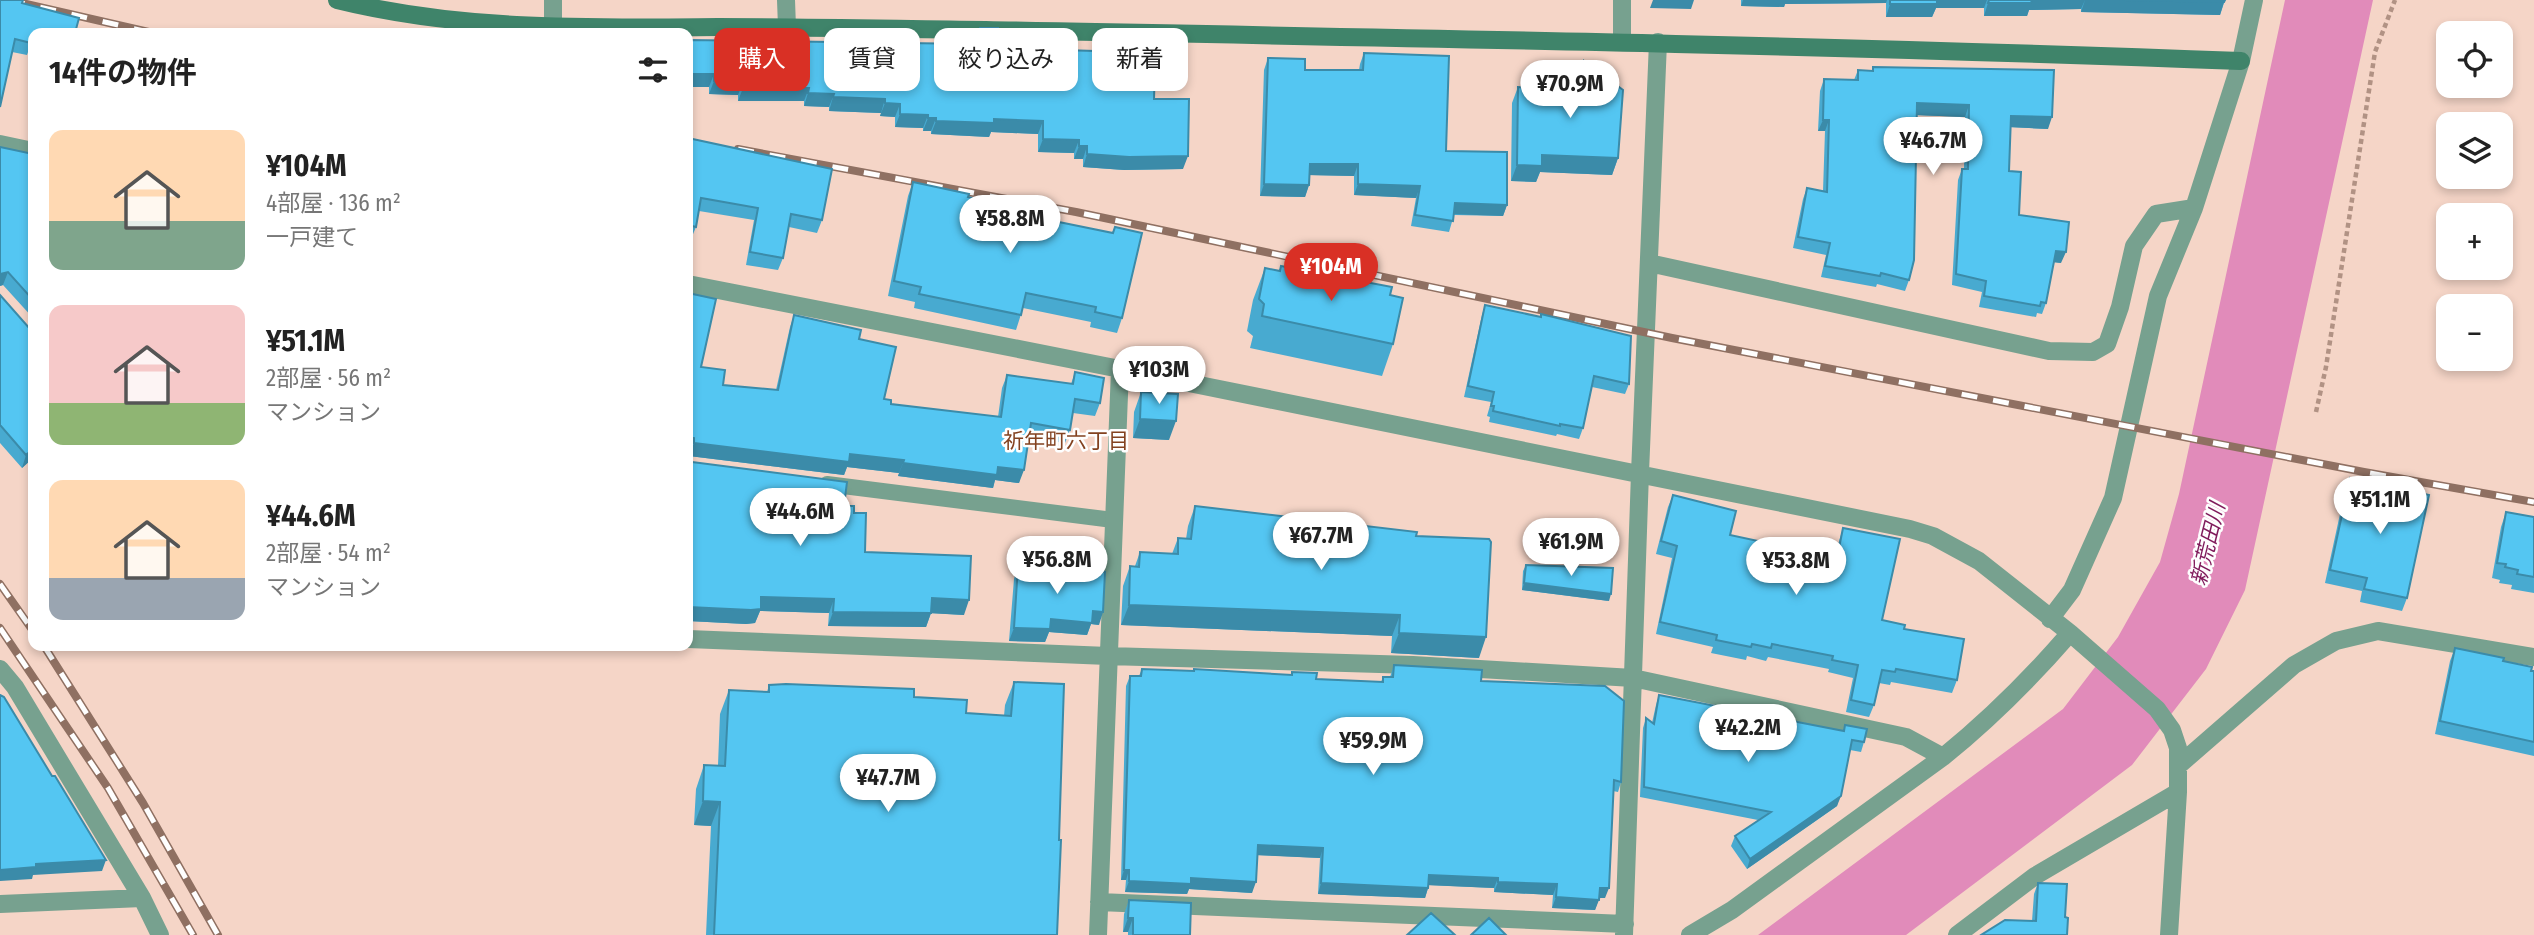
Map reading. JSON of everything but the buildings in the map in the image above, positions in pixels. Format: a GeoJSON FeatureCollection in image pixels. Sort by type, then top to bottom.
{"type":"FeatureCollection","features":[{"type":"Feature","properties":{"kind":"street"},"geometry":{"type":"LineString","coordinates":[[337,0],[437,18],[527,28]]}},
{"type":"Feature","properties":{"kind":"street"},"geometry":{"type":"LineString","coordinates":[[553,0],[554,28]]}},
{"type":"Feature","properties":{"kind":"street"},"geometry":{"type":"LineString","coordinates":[[786,0],[788,27]]}},
{"type":"Feature","properties":{"kind":"street"},"geometry":{"type":"LineString","coordinates":[[1622,0],[1622,41]]}},
{"type":"Feature","properties":{"kind":"street"},"geometry":{"type":"LineString","coordinates":[[2050,619],[2072,590],[2113,498],[2158,296],[2194,208],[2241,61],[2254,0]]}},
{"type":"Feature","properties":{"kind":"street"},"geometry":{"type":"LineString","coordinates":[[693,29],[788,27],[1622,41],[2241,61]]}},
{"type":"Feature","properties":{"kind":"street"},"geometry":{"type":"LineString","coordinates":[[1099,902],[1624,929],[1658,42]]}},
{"type":"Feature","properties":{"kind":"street"},"geometry":{"type":"LineString","coordinates":[[0,144],[28,149]]}},
{"type":"Feature","properties":{"kind":"street"},"geometry":{"type":"LineString","coordinates":[[1649,263],[2049,351],[2092,352],[2108,344],[2120,307],[2134,246],[2141,236],[2156,215],[2194,208]]}},
{"type":"Feature","properties":{"kind":"street"},"geometry":{"type":"LineString","coordinates":[[693,285],[1640,473],[1933,536],[1979,561],[2070,633],[2157,709],[2172,730],[2178,757],[2178,792],[2169,935]]}},
{"type":"Feature","properties":{"kind":"street"},"geometry":{"type":"LineString","coordinates":[[1098,935],[1120,369]]}},
{"type":"Feature","properties":{"kind":"street"},"geometry":{"type":"LineString","coordinates":[[2178,757],[2294,666],[2336,641],[2378,631],[2534,657]]}},
{"type":"Feature","properties":{"kind":"street"},"geometry":{"type":"LineString","coordinates":[[1690,935],[1732,910],[1942,757],[2027,683],[2070,633]]}},
{"type":"Feature","properties":{"kind":"street"},"geometry":{"type":"LineString","coordinates":[[693,639],[1413,666],[1633,678],[1906,737],[1942,757]]}},
{"type":"Feature","properties":{"kind":"street"},"geometry":{"type":"LineString","coordinates":[[0,669],[8,688],[142,898],[160,935]]}},
{"type":"Feature","properties":{"kind":"street"},"geometry":{"type":"LineString","coordinates":[[1957,935],[2035,876],[2178,792]]}},
{"type":"Feature","properties":{"kind":"street"},"geometry":{"type":"LineString","coordinates":[[0,904],[142,898]]}},
{"type":"Feature","properties":{"kind":"lane"},"geometry":{"type":"LineString","coordinates":[[811,482],[1113,520]]}},
{"type":"Feature","properties":{"kind":"path"},"geometry":{"type":"LineString","coordinates":[[2316,412],[2326,367],[2375,52],[2395,0]]}},
{"type":"Feature","properties":{"kind":"water","name":"新荒田川"},"geometry":{"type":"Polygon","coordinates":[[[2285,0],[2373,0],[2245,590],[2206,669],[2132,765],[1906,935],[1758,935],[2063,709],[2118,637],[2160,562],[2179,494],[2285,0]]]}},
{"type":"Feature","properties":{"kind":"railway"},"geometry":{"type":"LineString","coordinates":[[9,0],[131,28]]}},
{"type":"Feature","properties":{"kind":"railway"},"geometry":{"type":"LineString","coordinates":[[738,149],[1076,212],[1672,338],[2364,472],[2534,502]]}},
{"type":"Feature","properties":{"kind":"railway"},"geometry":{"type":"LineString","coordinates":[[0,584],[28,624]]}},
{"type":"Feature","properties":{"kind":"railway"},"geometry":{"type":"LineString","coordinates":[[0,628],[108,788],[193,935]]}},
{"type":"Feature","properties":{"kind":"railway"},"geometry":{"type":"LineString","coordinates":[[47,651],[143,803],[218,935]]}},
{"type":"Feature","properties":{"kind":"district","name":"祈年町六丁目"},"geometry":{"type":"Point","coordinates":[1066,441]}}]}
